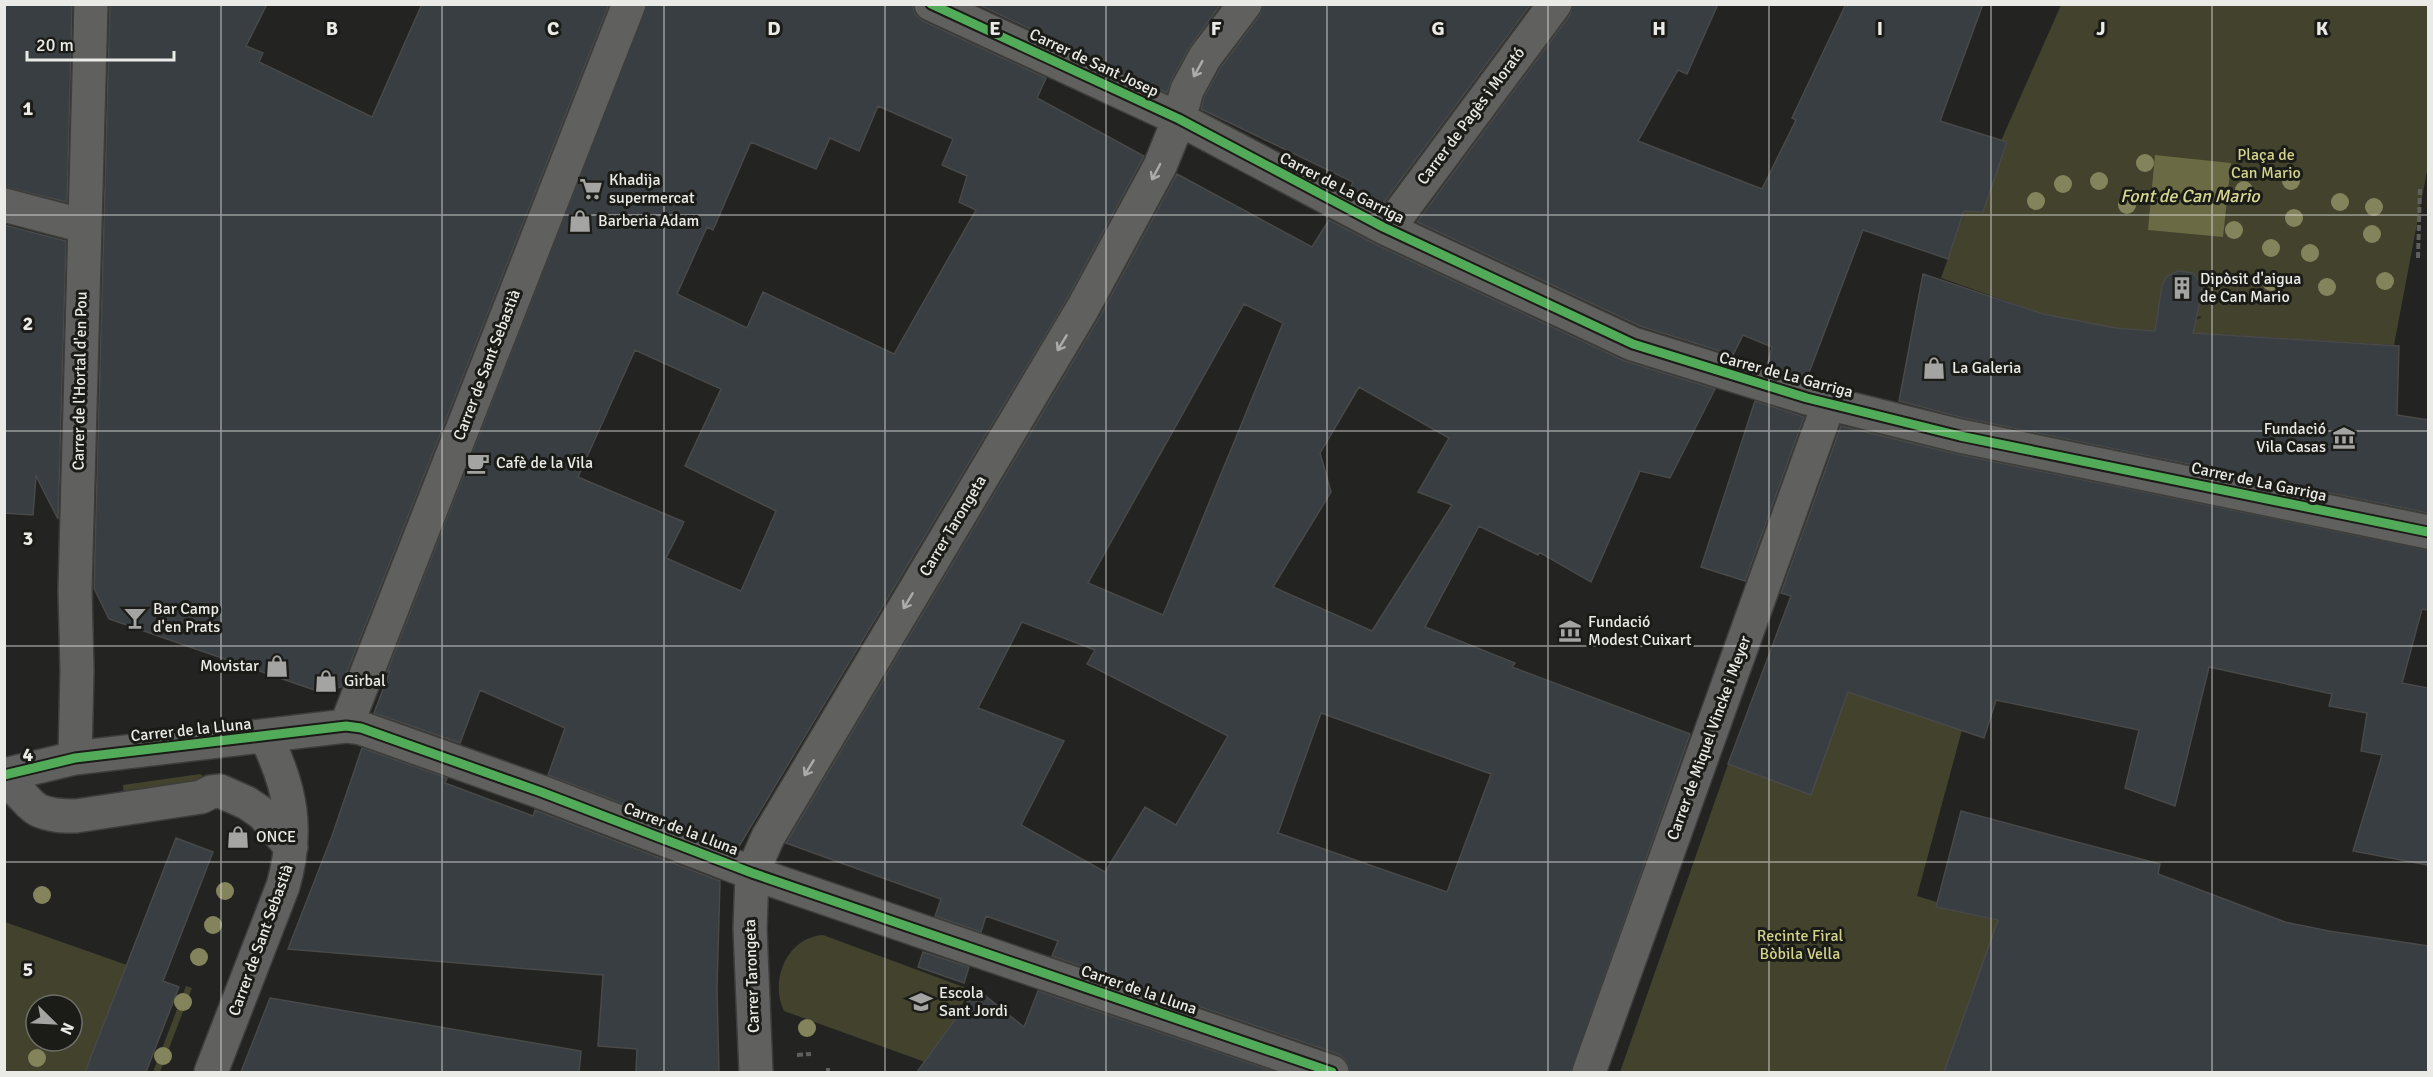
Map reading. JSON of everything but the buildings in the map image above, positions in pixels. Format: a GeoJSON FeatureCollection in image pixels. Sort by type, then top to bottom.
{"type":"FeatureCollection","features":[{"type":"Feature","properties":{"kind":"street","name":"Carrer de l'Hortal d'en Pou"},"geometry":{"type":"LineString","coordinates":[[75,758],[77,670],[75,590],[91,4]]}},
{"type":"Feature","properties":{"kind":"street","name":"Carrer de Sant Sebastià"},"geometry":{"type":"LineString","coordinates":[[345,726],[629,4]]}},
{"type":"Feature","properties":{"kind":"street","name":"Carrer de Sant Josep"},"geometry":{"type":"LineString","coordinates":[[931,4],[1179,119]]}},
{"type":"Feature","properties":{"kind":"street","name":"Carrer Tarongeta"},"geometry":{"type":"LineString","coordinates":[[756,1072],[750,929],[752,873],[768,837],[1083,308],[1160,166],[1179,119],[1187,90],[1205,57],[1245,4]]}},
{"type":"Feature","properties":{"kind":"street","name":"Carrer de Pagès i Morató"},"geometry":{"type":"LineString","coordinates":[[1388,229],[1555,4]]}},
{"type":"Feature","properties":{"kind":"street","name":"Carrer de La Garriga"},"geometry":{"type":"LineString","coordinates":[[1179,119],[1388,229],[1633,344],[1701,367],[1829,403],[1960,436],[2428,532]]}},
{"type":"Feature","properties":{"kind":"street"},"geometry":{"type":"LineString","coordinates":[[4,205],[84,226]]}},
{"type":"Feature","properties":{"kind":"street","name":"Carrer de Miquel Vincke i Meyer"},"geometry":{"type":"LineString","coordinates":[[1589,1072],[1829,403]]}},
{"type":"Feature","properties":{"kind":"street","name":"Carrer de la Lluna"},"geometry":{"type":"LineString","coordinates":[[4,776],[75,758],[345,726],[362,728],[541,792],[752,873],[1332,1072]]}},
{"type":"Feature","properties":{"kind":"street"},"geometry":{"type":"LineString","coordinates":[[4,784],[21,793],[42,812],[59,816],[76,816],[201,797],[218,785],[253,738]]}},
{"type":"Feature","properties":{"kind":"street","name":"Carrer de Sant Sebastià"},"geometry":{"type":"LineString","coordinates":[[211,1072],[283,886],[291,857],[292,817],[285,778],[253,738]]}},
{"type":"Feature","properties":{"kind":"street"},"geometry":{"type":"LineString","coordinates":[[211,792],[220,791],[247,803],[263,814],[291,847]]}},
{"type":"Feature","properties":{"kind":"path"},"geometry":{"type":"LineString","coordinates":[[2418,258],[2420,188]]}},
{"type":"Feature","properties":{"kind":"green space","name":"Plaça de Can Mario"},"geometry":{"type":"Polygon","coordinates":[[[2061,5],[2428,5],[2428,166],[2394,345],[2115,328],[2043,314],[1941,278],[1965,211],[1970,211],[2061,5]],[[2157,310],[2166,318],[2184,322],[2202,317],[2157,310]]]}},
{"type":"Feature","properties":{"kind":"green space","name":"Recinte Firal Bòbila Vella"},"geometry":{"type":"Polygon","coordinates":[[[1860,424],[2092,477],[2051,665],[1996,700],[1984,738],[1962,730],[1917,896],[1937,902],[1936,907],[2000,921],[1944,1072],[1620,1072],[1728,764],[1854,430],[1860,424]]]}},
{"type":"Feature","properties":{"kind":"green space"},"geometry":{"type":"Polygon","coordinates":[[[200,774],[205,777],[206,782],[124,798],[123,785],[200,774]]]}},
{"type":"Feature","properties":{"kind":"green space"},"geometry":{"type":"Polygon","coordinates":[[[5,922],[127,965],[102,1072],[5,1072],[5,922]]]}},
{"type":"Feature","properties":{"kind":"green space"},"geometry":{"type":"Polygon","coordinates":[[[823,935],[969,989],[939,1056],[925,1062],[784,1011],[779,987],[784,962],[800,944],[810,938],[823,935]]]}},
{"type":"Feature","properties":{"kind":"green space"},"geometry":{"type":"Polygon","coordinates":[[[186,986],[192,988],[160,1072],[153,1072],[186,986]]]}},
{"type":"Feature","properties":{"kind":"water","name":"Font de Can Mario"},"geometry":{"type":"Polygon","coordinates":[[[2155,155],[2231,163],[2223,237],[2148,230],[2155,155]]]}},
{"type":"Feature","properties":{"kind":"cycle path"},"geometry":{"type":"LineString","coordinates":[[931,4],[1179,119],[1383,227],[1633,344],[1807,398],[1960,436],[2428,532]]}},
{"type":"Feature","properties":{"kind":"cycle path"},"geometry":{"type":"LineString","coordinates":[[4,775],[75,758],[346,726],[361,728],[541,792],[752,873],[1332,1072]]}},
{"type":"Feature","properties":{"kind":"place","name":"Khadija supermercat"},"geometry":{"type":"Point","coordinates":[591,189]}},
{"type":"Feature","properties":{"kind":"place","name":"Barberia Adam"},"geometry":{"type":"Point","coordinates":[580,221]}},
{"type":"Feature","properties":{"kind":"place","name":"Dipòsit d'aigua de Can Mario"},"geometry":{"type":"Point","coordinates":[2182,288]}},
{"type":"Feature","properties":{"kind":"place","name":"La Galeria"},"geometry":{"type":"Point","coordinates":[1934,368]}},
{"type":"Feature","properties":{"kind":"place","name":"Fundació Vila Casas"},"geometry":{"type":"Point","coordinates":[2344,438]}},
{"type":"Feature","properties":{"kind":"place","name":"Cafè de la Vila"},"geometry":{"type":"Point","coordinates":[478,463]}},
{"type":"Feature","properties":{"kind":"place","name":"Bar Camp d'en Prats"},"geometry":{"type":"Point","coordinates":[135,618]}},
{"type":"Feature","properties":{"kind":"place","name":"Fundació Modest Cuixart"},"geometry":{"type":"Point","coordinates":[1570,631]}},
{"type":"Feature","properties":{"kind":"place","name":"Movistar"},"geometry":{"type":"Point","coordinates":[277,666]}},
{"type":"Feature","properties":{"kind":"place","name":"Girbal"},"geometry":{"type":"Point","coordinates":[326,681]}},
{"type":"Feature","properties":{"kind":"place","name":"ONCE"},"geometry":{"type":"Point","coordinates":[238,837]}},
{"type":"Feature","properties":{"kind":"place","name":"Escola Sant Jordi"},"geometry":{"type":"Point","coordinates":[921,1002]}}]}
